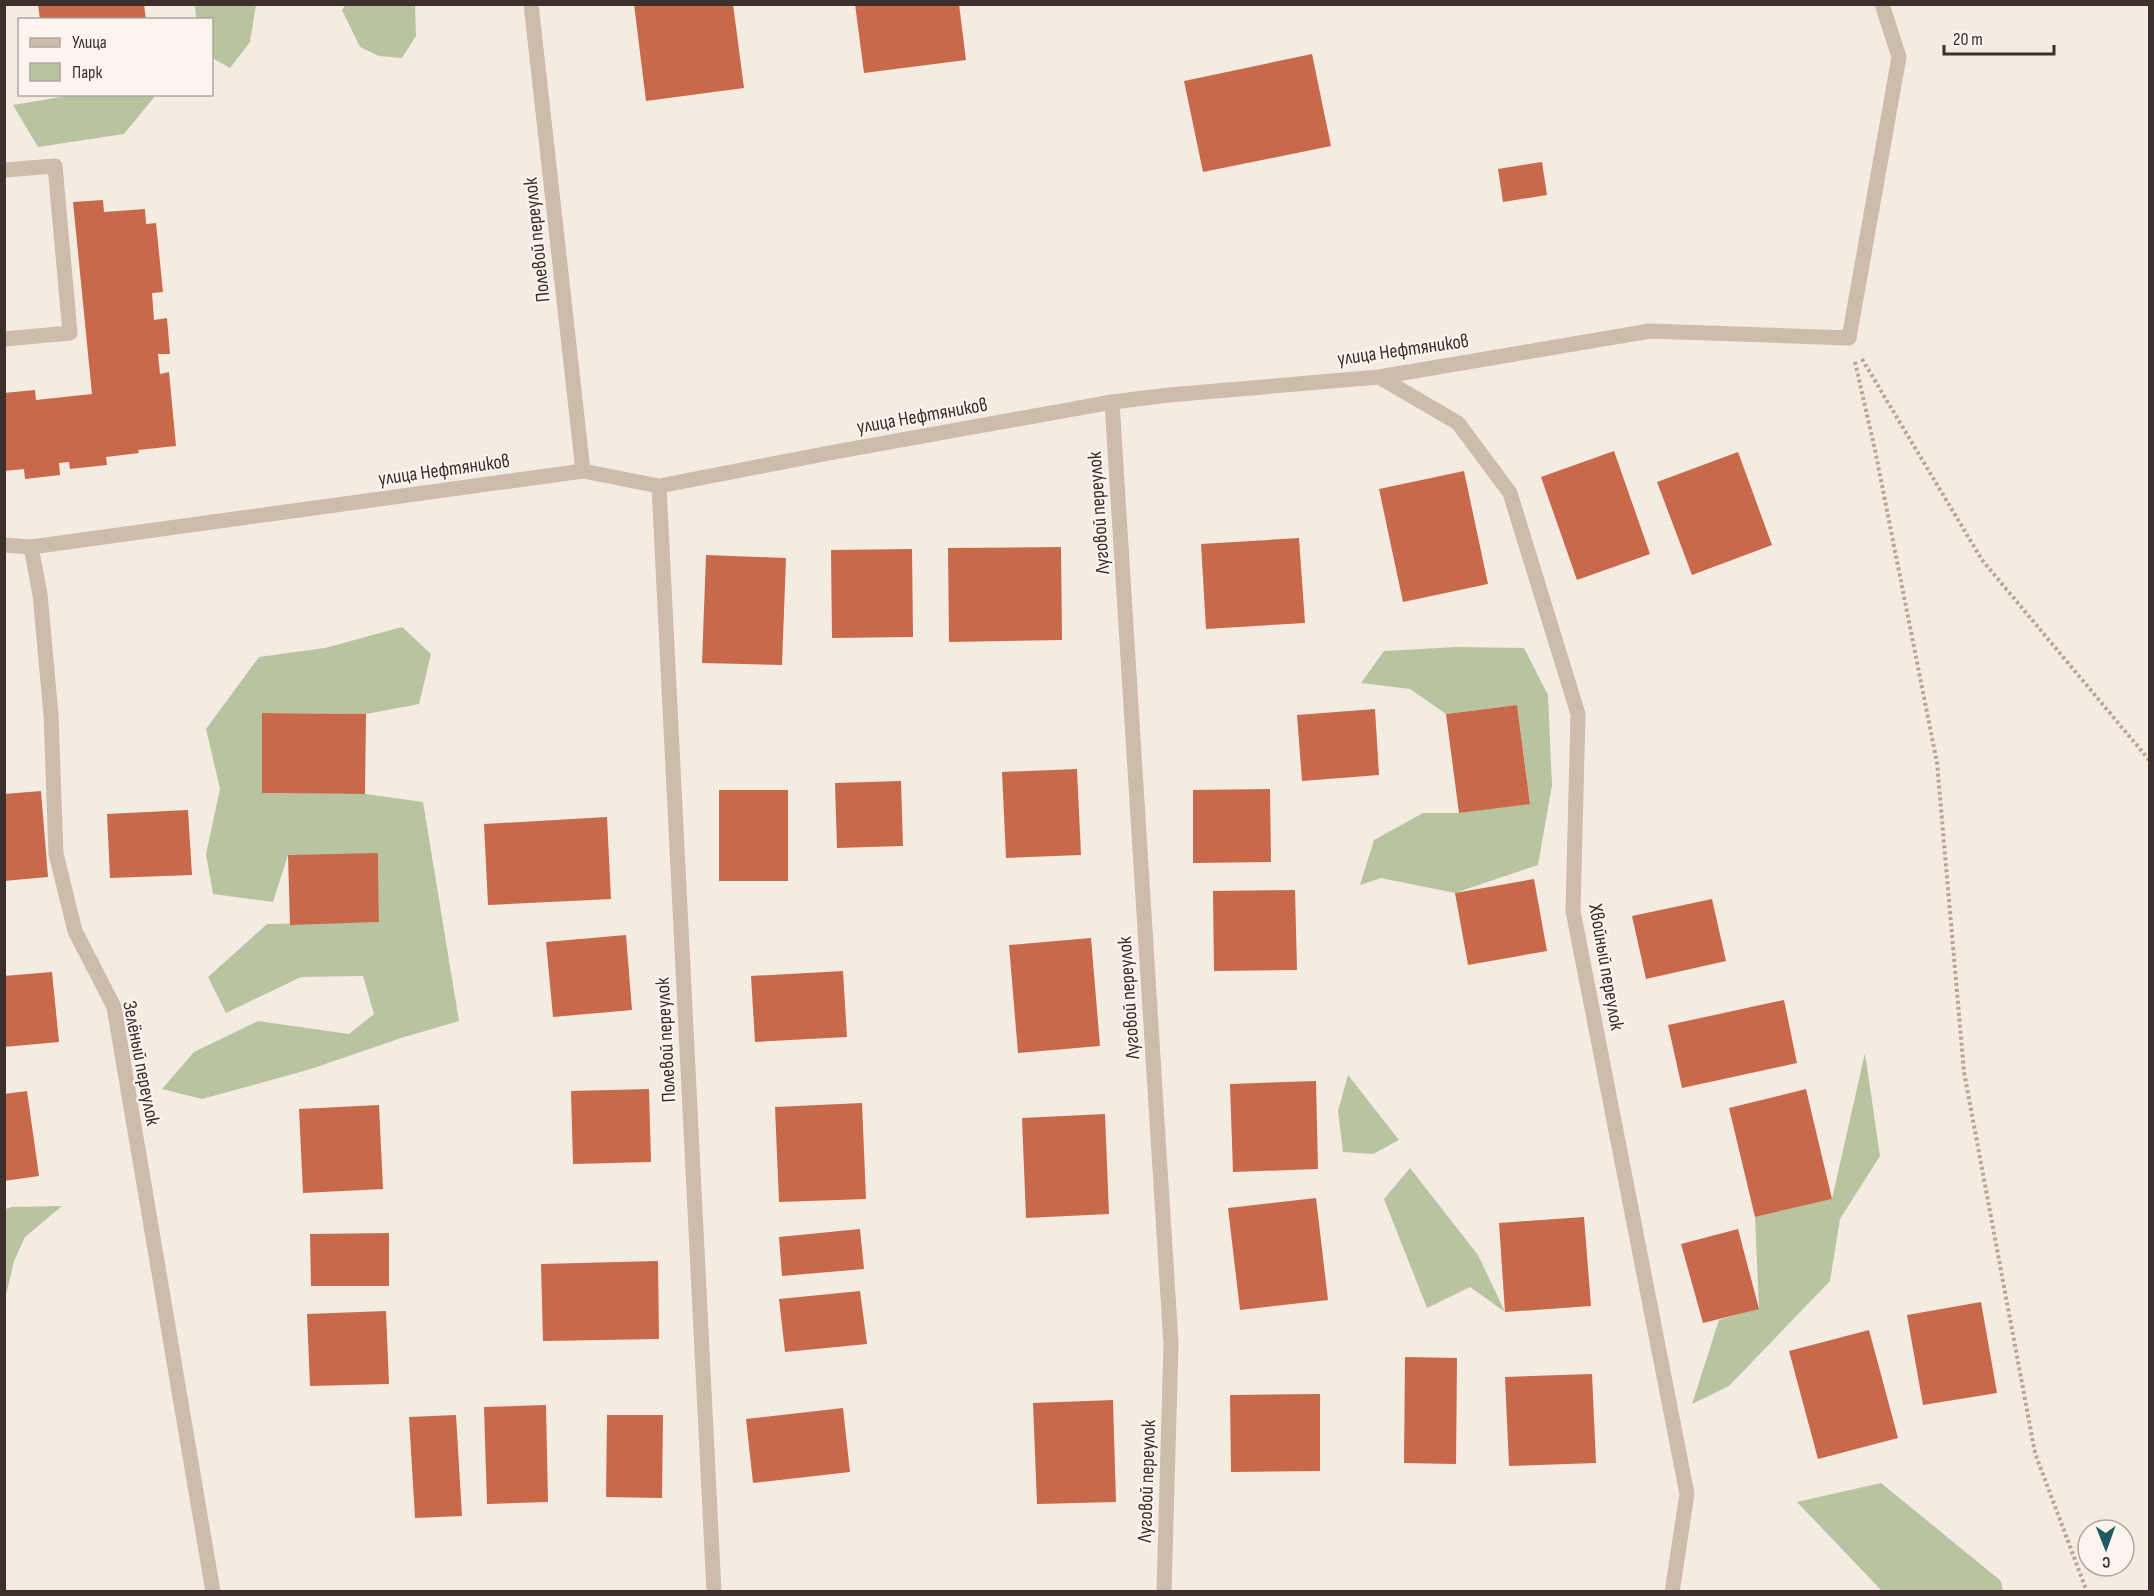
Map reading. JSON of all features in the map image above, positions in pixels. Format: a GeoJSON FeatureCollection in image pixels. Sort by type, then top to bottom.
{"type":"FeatureCollection","features":[{"type":"Feature","properties":{"kind":"street","name":"Полевой переулок"},"geometry":{"type":"LineString","coordinates":[[531,4],[583,471]]}},
{"type":"Feature","properties":{"kind":"street"},"geometry":{"type":"LineString","coordinates":[[1849,338],[1899,57],[1882,4]]}},
{"type":"Feature","properties":{"kind":"street"},"geometry":{"type":"LineString","coordinates":[[4,170],[55,166],[70,333],[4,339]]}},
{"type":"Feature","properties":{"kind":"street","name":"улица Нефтяников"},"geometry":{"type":"LineString","coordinates":[[4,545],[31,547],[583,471],[659,486],[1112,402],[1378,377],[1650,331],[1849,338]]}},
{"type":"Feature","properties":{"kind":"street","name":"Хвойный переулок"},"geometry":{"type":"LineString","coordinates":[[1378,377],[1458,423],[1510,493],[1578,714],[1573,911],[1687,1494],[1672,1592]]}},
{"type":"Feature","properties":{"kind":"street","name":"Луговой переулок"},"geometry":{"type":"LineString","coordinates":[[1112,402],[1171,1344],[1164,1592]]}},
{"type":"Feature","properties":{"kind":"street","name":"Полевой переулок"},"geometry":{"type":"LineString","coordinates":[[659,486],[714,1592]]}},
{"type":"Feature","properties":{"kind":"street","name":"Зелёный переулок"},"geometry":{"type":"LineString","coordinates":[[31,547],[40,594],[51,715],[56,855],[75,931],[114,1007],[213,1592]]}},
{"type":"Feature","properties":{"kind":"path"},"geometry":{"type":"LineString","coordinates":[[1849,338],[1982,560],[2150,761]]}},
{"type":"Feature","properties":{"kind":"path"},"geometry":{"type":"LineString","coordinates":[[1849,338],[1875,450],[1937,763],[1964,1072],[2035,1453],[2087,1592]]}},
{"type":"Feature","properties":{"kind":"green space"},"geometry":{"type":"Polygon","coordinates":[[[195,5],[256,5],[250,42],[230,68],[213,59],[213,18],[196,18],[195,5]]]}},
{"type":"Feature","properties":{"kind":"green space"},"geometry":{"type":"Polygon","coordinates":[[[345,5],[415,5],[416,36],[402,58],[379,56],[360,47],[342,10],[345,5]]]}},
{"type":"Feature","properties":{"kind":"green space"},"geometry":{"type":"Polygon","coordinates":[[[67,96],[155,96],[124,134],[38,147],[13,105],[67,96]]]}},
{"type":"Feature","properties":{"kind":"green space"},"geometry":{"type":"Polygon","coordinates":[[[402,627],[431,654],[419,704],[366,714],[262,713],[262,793],[365,794],[423,802],[459,1021],[311,1069],[202,1099],[162,1089],[194,1052],[258,1021],[349,1034],[374,1014],[363,976],[301,977],[226,1013],[208,977],[267,924],[379,922],[378,854],[288,855],[273,902],[213,894],[206,854],[220,789],[206,729],[259,657],[325,648],[402,627]]]}},
{"type":"Feature","properties":{"kind":"green space"},"geometry":{"type":"Polygon","coordinates":[[[1457,647],[1524,648],[1548,695],[1552,785],[1538,865],[1455,893],[1381,878],[1360,885],[1374,840],[1423,813],[1459,813],[1530,803],[1517,705],[1446,714],[1410,689],[1361,683],[1384,651],[1457,647]]]}},
{"type":"Feature","properties":{"kind":"green space"},"geometry":{"type":"Polygon","coordinates":[[[1865,1053],[1880,1156],[1840,1219],[1830,1281],[1729,1386],[1692,1404],[1719,1320],[1759,1308],[1755,1217],[1832,1199],[1865,1053]]]}},
{"type":"Feature","properties":{"kind":"green space"},"geometry":{"type":"Polygon","coordinates":[[[1348,1075],[1399,1140],[1373,1154],[1343,1152],[1338,1111],[1348,1075]]]}},
{"type":"Feature","properties":{"kind":"green space"},"geometry":{"type":"Polygon","coordinates":[[[1410,1168],[1478,1255],[1505,1312],[1470,1287],[1427,1308],[1384,1199],[1410,1168]]]}},
{"type":"Feature","properties":{"kind":"green space"},"geometry":{"type":"Polygon","coordinates":[[[62,1206],[25,1237],[14,1261],[5,1299],[5,1209],[62,1206]]]}},
{"type":"Feature","properties":{"kind":"green space"},"geometry":{"type":"Polygon","coordinates":[[[1881,1483],[2001,1581],[2003,1591],[1882,1591],[1797,1502],[1881,1483]]]}},
{"type":"Feature","properties":{"kind":"building"},"geometry":{"type":"Polygon","coordinates":[[[38,4],[144,4],[146,18],[40,18],[38,4]]]}},
{"type":"Feature","properties":{"kind":"building"},"geometry":{"type":"Polygon","coordinates":[[[634,4],[733,4],[744,88],[646,101],[634,4]]]}},
{"type":"Feature","properties":{"kind":"building"},"geometry":{"type":"Polygon","coordinates":[[[855,4],[959,4],[966,60],[864,73],[855,4]]]}},
{"type":"Feature","properties":{"kind":"building"},"geometry":{"type":"Polygon","coordinates":[[[1312,54],[1331,146],[1203,172],[1184,81],[1312,54]]]}},
{"type":"Feature","properties":{"kind":"building"},"geometry":{"type":"Polygon","coordinates":[[[1542,162],[1547,195],[1503,202],[1498,169],[1542,162]]]}},
{"type":"Feature","properties":{"kind":"building"},"geometry":{"type":"Polygon","coordinates":[[[103,200],[104,212],[145,209],[146,224],[156,223],[163,292],[152,293],[154,320],[167,318],[170,354],[158,354],[160,374],[169,372],[176,446],[138,450],[139,453],[106,457],[107,465],[70,469],[69,462],[59,463],[60,475],[25,479],[24,469],[4,471],[4,393],[35,390],[36,400],[92,394],[73,202],[103,200]]]}},
{"type":"Feature","properties":{"kind":"building"},"geometry":{"type":"Polygon","coordinates":[[[1614,451],[1650,554],[1577,580],[1541,477],[1614,451]]]}},
{"type":"Feature","properties":{"kind":"building"},"geometry":{"type":"Polygon","coordinates":[[[1738,452],[1772,545],[1692,575],[1657,482],[1738,452]]]}},
{"type":"Feature","properties":{"kind":"building"},"geometry":{"type":"Polygon","coordinates":[[[1464,471],[1488,584],[1403,602],[1379,489],[1464,471]]]}},
{"type":"Feature","properties":{"kind":"building"},"geometry":{"type":"Polygon","coordinates":[[[1299,538],[1305,623],[1206,629],[1201,544],[1299,538]]]}},
{"type":"Feature","properties":{"kind":"building"},"geometry":{"type":"Polygon","coordinates":[[[1061,547],[1062,640],[949,642],[948,548],[1061,547]]]}},
{"type":"Feature","properties":{"kind":"building"},"geometry":{"type":"Polygon","coordinates":[[[912,549],[913,637],[832,638],[831,550],[912,549]]]}},
{"type":"Feature","properties":{"kind":"building"},"geometry":{"type":"Polygon","coordinates":[[[706,555],[786,558],[782,665],[702,663],[706,555]]]}},
{"type":"Feature","properties":{"kind":"building"},"geometry":{"type":"Polygon","coordinates":[[[1517,705],[1530,804],[1459,813],[1446,714],[1517,705]]]}},
{"type":"Feature","properties":{"kind":"building"},"geometry":{"type":"Polygon","coordinates":[[[1375,709],[1379,775],[1302,781],[1297,715],[1375,709]]]}},
{"type":"Feature","properties":{"kind":"building"},"geometry":{"type":"Polygon","coordinates":[[[262,713],[366,714],[365,794],[262,793],[262,713]]]}},
{"type":"Feature","properties":{"kind":"building"},"geometry":{"type":"Polygon","coordinates":[[[1077,769],[1081,855],[1006,858],[1002,772],[1077,769]]]}},
{"type":"Feature","properties":{"kind":"building"},"geometry":{"type":"Polygon","coordinates":[[[901,781],[903,846],[837,848],[835,783],[901,781]]]}},
{"type":"Feature","properties":{"kind":"building"},"geometry":{"type":"Polygon","coordinates":[[[1270,789],[1271,862],[1193,863],[1193,790],[1270,789]]]}},
{"type":"Feature","properties":{"kind":"building"},"geometry":{"type":"Polygon","coordinates":[[[719,790],[788,790],[788,881],[719,881],[719,790]]]}},
{"type":"Feature","properties":{"kind":"building"},"geometry":{"type":"Polygon","coordinates":[[[41,791],[48,877],[4,881],[4,794],[41,791]]]}},
{"type":"Feature","properties":{"kind":"building"},"geometry":{"type":"Polygon","coordinates":[[[188,810],[192,875],[110,878],[107,814],[188,810]]]}},
{"type":"Feature","properties":{"kind":"building"},"geometry":{"type":"Polygon","coordinates":[[[607,817],[611,899],[488,905],[484,824],[607,817]]]}},
{"type":"Feature","properties":{"kind":"building"},"geometry":{"type":"Polygon","coordinates":[[[378,853],[379,922],[290,925],[288,855],[378,853]]]}},
{"type":"Feature","properties":{"kind":"building"},"geometry":{"type":"Polygon","coordinates":[[[1534,879],[1547,951],[1468,965],[1455,893],[1534,879]]]}},
{"type":"Feature","properties":{"kind":"building"},"geometry":{"type":"Polygon","coordinates":[[[1295,890],[1297,970],[1214,971],[1213,891],[1295,890]]]}},
{"type":"Feature","properties":{"kind":"building"},"geometry":{"type":"Polygon","coordinates":[[[1712,899],[1726,961],[1646,979],[1632,916],[1712,899]]]}},
{"type":"Feature","properties":{"kind":"building"},"geometry":{"type":"Polygon","coordinates":[[[626,935],[632,1010],[553,1017],[546,942],[626,935]]]}},
{"type":"Feature","properties":{"kind":"building"},"geometry":{"type":"Polygon","coordinates":[[[1091,938],[1100,1046],[1018,1053],[1009,945],[1091,938]]]}},
{"type":"Feature","properties":{"kind":"building"},"geometry":{"type":"Polygon","coordinates":[[[843,971],[847,1037],[755,1042],[751,976],[843,971]]]}},
{"type":"Feature","properties":{"kind":"building"},"geometry":{"type":"Polygon","coordinates":[[[52,972],[59,1042],[4,1047],[4,976],[52,972]]]}},
{"type":"Feature","properties":{"kind":"building"},"geometry":{"type":"Polygon","coordinates":[[[1784,1000],[1797,1063],[1682,1088],[1668,1025],[1784,1000]]]}},
{"type":"Feature","properties":{"kind":"building"},"geometry":{"type":"Polygon","coordinates":[[[1316,1081],[1318,1169],[1233,1172],[1230,1084],[1316,1081]]]}},
{"type":"Feature","properties":{"kind":"building"},"geometry":{"type":"Polygon","coordinates":[[[649,1089],[651,1162],[573,1164],[571,1091],[649,1089]]]}},
{"type":"Feature","properties":{"kind":"building"},"geometry":{"type":"Polygon","coordinates":[[[1806,1089],[1832,1199],[1755,1217],[1729,1108],[1806,1089]]]}},
{"type":"Feature","properties":{"kind":"building"},"geometry":{"type":"Polygon","coordinates":[[[27,1091],[39,1176],[4,1181],[4,1094],[27,1091]]]}},
{"type":"Feature","properties":{"kind":"building"},"geometry":{"type":"Polygon","coordinates":[[[862,1103],[866,1199],[779,1202],[775,1107],[862,1103]]]}},
{"type":"Feature","properties":{"kind":"building"},"geometry":{"type":"Polygon","coordinates":[[[379,1105],[383,1189],[303,1193],[299,1109],[379,1105]]]}},
{"type":"Feature","properties":{"kind":"building"},"geometry":{"type":"Polygon","coordinates":[[[1105,1114],[1109,1214],[1026,1218],[1022,1118],[1105,1114]]]}},
{"type":"Feature","properties":{"kind":"building"},"geometry":{"type":"Polygon","coordinates":[[[1316,1198],[1328,1300],[1240,1310],[1228,1208],[1316,1198]]]}},
{"type":"Feature","properties":{"kind":"building"},"geometry":{"type":"Polygon","coordinates":[[[1584,1217],[1591,1306],[1505,1312],[1499,1223],[1584,1217]]]}},
{"type":"Feature","properties":{"kind":"building"},"geometry":{"type":"Polygon","coordinates":[[[860,1229],[864,1269],[782,1276],[779,1237],[860,1229]]]}},
{"type":"Feature","properties":{"kind":"building"},"geometry":{"type":"Polygon","coordinates":[[[1738,1229],[1759,1309],[1703,1323],[1681,1244],[1738,1229]]]}},
{"type":"Feature","properties":{"kind":"building"},"geometry":{"type":"Polygon","coordinates":[[[389,1233],[389,1286],[311,1286],[310,1234],[389,1233]]]}},
{"type":"Feature","properties":{"kind":"building"},"geometry":{"type":"Polygon","coordinates":[[[658,1261],[659,1339],[543,1341],[541,1264],[658,1261]]]}},
{"type":"Feature","properties":{"kind":"building"},"geometry":{"type":"Polygon","coordinates":[[[860,1291],[867,1344],[785,1352],[779,1299],[860,1291]]]}},
{"type":"Feature","properties":{"kind":"building"},"geometry":{"type":"Polygon","coordinates":[[[1981,1302],[1997,1393],[1923,1405],[1907,1315],[1981,1302]]]}},
{"type":"Feature","properties":{"kind":"building"},"geometry":{"type":"Polygon","coordinates":[[[386,1311],[389,1384],[310,1386],[307,1314],[386,1311]]]}},
{"type":"Feature","properties":{"kind":"building"},"geometry":{"type":"Polygon","coordinates":[[[1869,1330],[1898,1438],[1818,1459],[1789,1351],[1869,1330]]]}},
{"type":"Feature","properties":{"kind":"building"},"geometry":{"type":"Polygon","coordinates":[[[1405,1357],[1457,1358],[1456,1464],[1404,1463],[1405,1357]]]}},
{"type":"Feature","properties":{"kind":"building"},"geometry":{"type":"Polygon","coordinates":[[[1592,1374],[1596,1463],[1509,1466],[1505,1377],[1592,1374]]]}},
{"type":"Feature","properties":{"kind":"building"},"geometry":{"type":"Polygon","coordinates":[[[1320,1394],[1320,1471],[1231,1472],[1230,1395],[1320,1394]]]}},
{"type":"Feature","properties":{"kind":"building"},"geometry":{"type":"Polygon","coordinates":[[[1113,1400],[1116,1502],[1037,1504],[1033,1403],[1113,1400]]]}},
{"type":"Feature","properties":{"kind":"building"},"geometry":{"type":"Polygon","coordinates":[[[546,1405],[548,1502],[487,1504],[484,1407],[546,1405]]]}},
{"type":"Feature","properties":{"kind":"building"},"geometry":{"type":"Polygon","coordinates":[[[843,1408],[850,1472],[753,1483],[746,1419],[843,1408]]]}},
{"type":"Feature","properties":{"kind":"building"},"geometry":{"type":"Polygon","coordinates":[[[456,1415],[462,1516],[415,1518],[409,1417],[456,1415]]]}},
{"type":"Feature","properties":{"kind":"building"},"geometry":{"type":"Polygon","coordinates":[[[607,1415],[663,1415],[662,1498],[606,1497],[607,1415]]]}}]}
